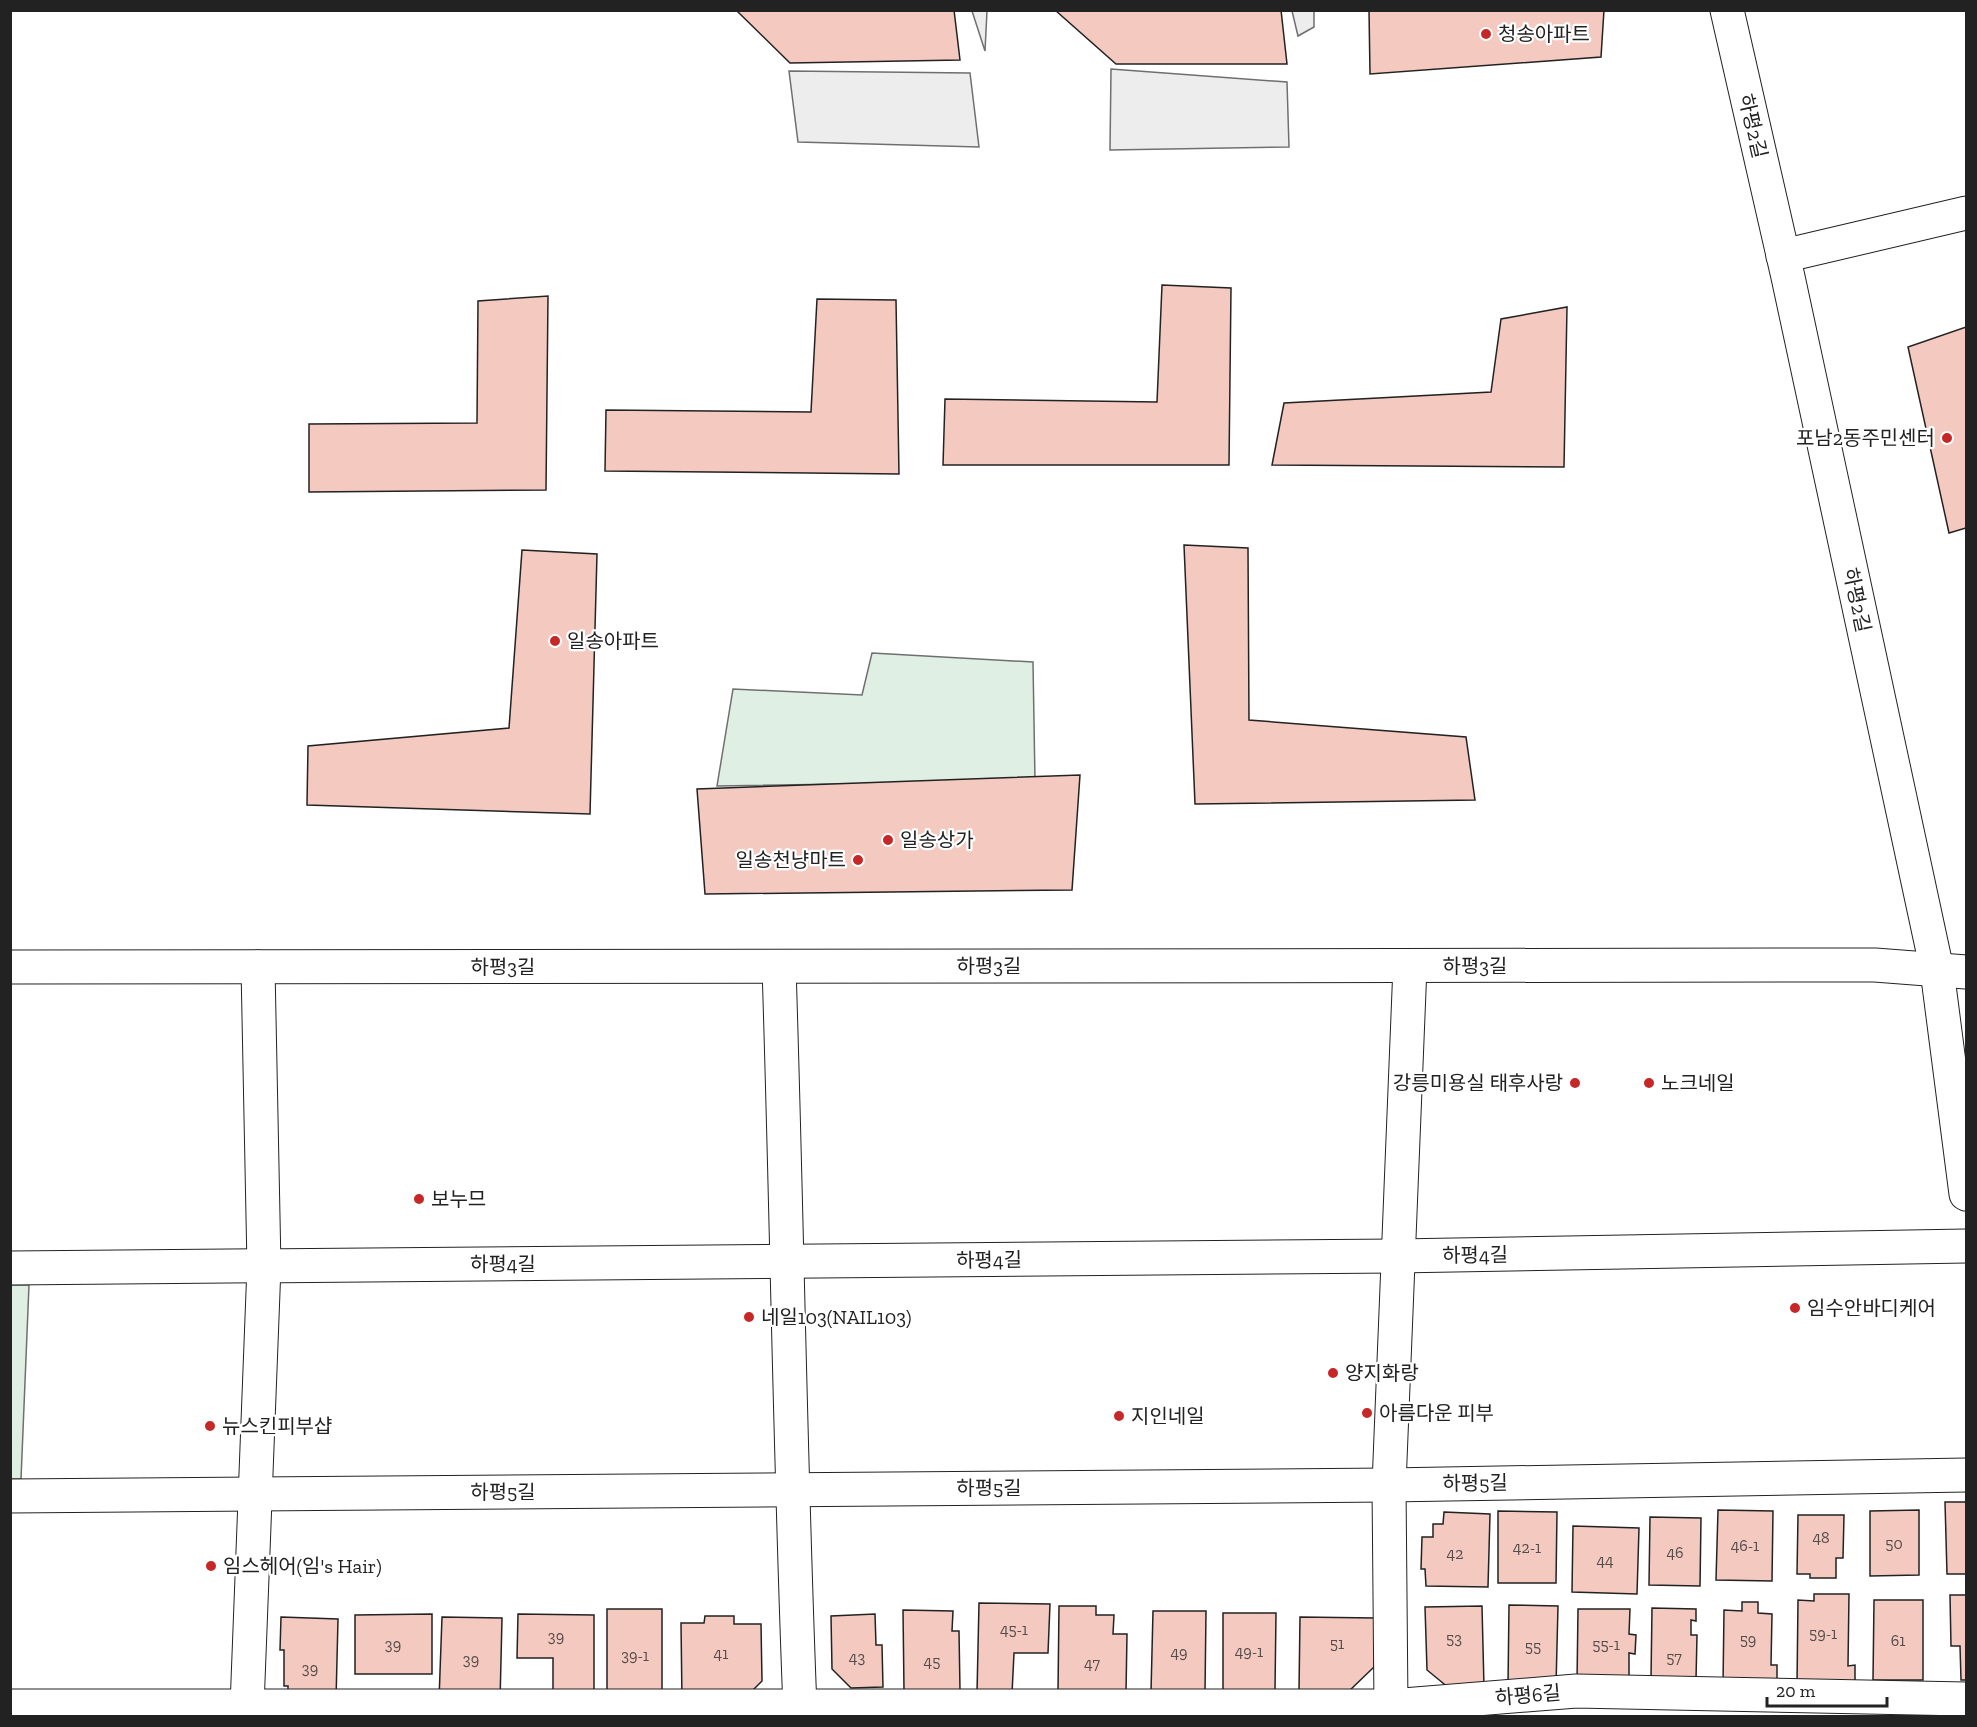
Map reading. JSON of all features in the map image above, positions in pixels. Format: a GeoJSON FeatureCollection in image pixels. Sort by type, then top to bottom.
{"type":"FeatureCollection","features":[{"type":"Feature","properties":{"kind":"street","name":"하평2길"},"geometry":{"type":"LineString","coordinates":[[1727,10],[1952,971],[1966,1194]]}},
{"type":"Feature","properties":{"kind":"street"},"geometry":{"type":"LineString","coordinates":[[1783,256],[1966,213]]}},
{"type":"Feature","properties":{"kind":"street","name":"하평3길"},"geometry":{"type":"LineString","coordinates":[[10,967],[1875,965],[1952,971]]}},
{"type":"Feature","properties":{"kind":"street"},"geometry":{"type":"LineString","coordinates":[[1391,1706],[1389,1485],[1410,966]]}},
{"type":"Feature","properties":{"kind":"street"},"geometry":{"type":"LineString","coordinates":[[247,1707],[264,1266],[258,967]]}},
{"type":"Feature","properties":{"kind":"street"},"geometry":{"type":"LineString","coordinates":[[779,967],[789,1262],[791,1490],[800,1708]]}},
{"type":"Feature","properties":{"kind":"street","name":"하평4길"},"geometry":{"type":"LineString","coordinates":[[10,1268],[1397,1256],[1966,1246]]}},
{"type":"Feature","properties":{"kind":"street","name":"하평5길"},"geometry":{"type":"LineString","coordinates":[[10,1496],[1389,1485],[1966,1474]]}},
{"type":"Feature","properties":{"kind":"street","name":"하평6길"},"geometry":{"type":"LineString","coordinates":[[10,1706],[800,1708],[1391,1706],[1576,1691],[1966,1699]]}},
{"type":"Feature","properties":{"kind":"green space"},"geometry":{"type":"Polygon","coordinates":[[[872,653],[1033,662],[1035,781],[717,786],[733,689],[862,695],[872,653]]]}},
{"type":"Feature","properties":{"kind":"green space"},"geometry":{"type":"Polygon","coordinates":[[[11,1285],[29,1285],[21,1479],[11,1479],[11,1285]]]}},
{"type":"Feature","properties":{"kind":"shaded area"},"geometry":{"type":"Polygon","coordinates":[[[972,11],[987,11],[985,51],[972,11]]]}},
{"type":"Feature","properties":{"kind":"shaded area"},"geometry":{"type":"Polygon","coordinates":[[[1292,11],[1314,11],[1314,27],[1298,36],[1292,11]]]}},
{"type":"Feature","properties":{"kind":"shaded area"},"geometry":{"type":"Polygon","coordinates":[[[1111,69],[1287,82],[1289,147],[1110,150],[1111,69]]]}},
{"type":"Feature","properties":{"kind":"shaded area"},"geometry":{"type":"Polygon","coordinates":[[[789,71],[970,73],[979,147],[798,142],[789,71]]]}},
{"type":"Feature","properties":{"kind":"building"},"geometry":{"type":"Polygon","coordinates":[[[736,10],[954,10],[960,60],[790,63],[736,10]]]}},
{"type":"Feature","properties":{"kind":"building"},"geometry":{"type":"Polygon","coordinates":[[[1055,10],[1281,10],[1287,64],[1116,64],[1055,10]]]}},
{"type":"Feature","properties":{"kind":"building","name":"청송아파트"},"geometry":{"type":"Polygon","coordinates":[[[1369,10],[1604,10],[1601,57],[1370,74],[1369,10]]]}},
{"type":"Feature","properties":{"kind":"building"},"geometry":{"type":"Polygon","coordinates":[[[1162,285],[1231,288],[1229,465],[943,465],[945,399],[1157,402],[1162,285]]]}},
{"type":"Feature","properties":{"kind":"building"},"geometry":{"type":"Polygon","coordinates":[[[548,296],[546,490],[309,492],[309,424],[477,423],[478,301],[548,296]]]}},
{"type":"Feature","properties":{"kind":"building"},"geometry":{"type":"Polygon","coordinates":[[[817,299],[896,300],[899,474],[605,471],[606,410],[811,412],[817,299]]]}},
{"type":"Feature","properties":{"kind":"building"},"geometry":{"type":"Polygon","coordinates":[[[1567,307],[1564,467],[1272,465],[1284,403],[1491,392],[1501,319],[1567,307]]]}},
{"type":"Feature","properties":{"kind":"building","name":"포남2동주민센터"},"geometry":{"type":"Polygon","coordinates":[[[1966,327],[1966,528],[1949,533],[1908,347],[1966,327]]]}},
{"type":"Feature","properties":{"kind":"building"},"geometry":{"type":"Polygon","coordinates":[[[1184,545],[1248,548],[1249,720],[1466,737],[1475,800],[1195,804],[1184,545]]]}},
{"type":"Feature","properties":{"kind":"building","name":"일송아파트"},"geometry":{"type":"Polygon","coordinates":[[[522,550],[597,554],[590,814],[307,805],[308,746],[509,728],[522,550]]]}},
{"type":"Feature","properties":{"kind":"building","name":"일송상가"},"geometry":{"type":"Polygon","coordinates":[[[1080,775],[1072,890],[705,894],[697,789],[1080,775]]]}},
{"type":"Feature","properties":{"kind":"building"},"geometry":{"type":"Polygon","coordinates":[[[1945,1502],[1966,1502],[1966,1574],[1947,1574],[1945,1502]]]}},
{"type":"Feature","properties":{"kind":"building"},"geometry":{"type":"Polygon","coordinates":[[[1718,1510],[1773,1511],[1772,1581],[1716,1580],[1718,1510]]]}},
{"type":"Feature","properties":{"kind":"building"},"geometry":{"type":"Polygon","coordinates":[[[1919,1510],[1919,1575],[1870,1576],[1870,1511],[1919,1510]]]}},
{"type":"Feature","properties":{"kind":"building"},"geometry":{"type":"Polygon","coordinates":[[[1498,1511],[1557,1512],[1556,1583],[1498,1583],[1498,1511]]]}},
{"type":"Feature","properties":{"kind":"building"},"geometry":{"type":"Polygon","coordinates":[[[1444,1512],[1490,1514],[1488,1587],[1426,1586],[1425,1569],[1421,1569],[1422,1537],[1433,1537],[1433,1524],[1443,1524],[1444,1512]]]}},
{"type":"Feature","properties":{"kind":"building"},"geometry":{"type":"Polygon","coordinates":[[[1798,1515],[1844,1515],[1843,1558],[1836,1558],[1836,1578],[1810,1578],[1810,1574],[1797,1574],[1798,1515]]]}},
{"type":"Feature","properties":{"kind":"building"},"geometry":{"type":"Polygon","coordinates":[[[1650,1517],[1701,1518],[1700,1586],[1649,1585],[1650,1517]]]}},
{"type":"Feature","properties":{"kind":"building"},"geometry":{"type":"Polygon","coordinates":[[[1573,1526],[1639,1528],[1637,1594],[1572,1592],[1573,1526]]]}},
{"type":"Feature","properties":{"kind":"building"},"geometry":{"type":"Polygon","coordinates":[[[1814,1594],[1849,1594],[1848,1666],[1855,1665],[1855,1685],[1797,1685],[1798,1600],[1814,1601],[1814,1594]]]}},
{"type":"Feature","properties":{"kind":"building"},"geometry":{"type":"Polygon","coordinates":[[[1950,1595],[1966,1595],[1966,1680],[1961,1680],[1960,1646],[1951,1646],[1950,1595]]]}},
{"type":"Feature","properties":{"kind":"building"},"geometry":{"type":"Polygon","coordinates":[[[1874,1600],[1923,1600],[1923,1680],[1873,1680],[1874,1600]]]}},
{"type":"Feature","properties":{"kind":"building"},"geometry":{"type":"Polygon","coordinates":[[[1742,1602],[1758,1602],[1758,1613],[1772,1614],[1771,1665],[1777,1665],[1777,1687],[1723,1686],[1724,1610],[1742,1611],[1742,1602]]]}},
{"type":"Feature","properties":{"kind":"building"},"geometry":{"type":"Polygon","coordinates":[[[979,1603],[1050,1604],[1048,1653],[1014,1653],[1012,1694],[977,1693],[979,1603]]]}},
{"type":"Feature","properties":{"kind":"building"},"geometry":{"type":"Polygon","coordinates":[[[1509,1605],[1558,1606],[1556,1686],[1508,1686],[1509,1605]]]}},
{"type":"Feature","properties":{"kind":"building"},"geometry":{"type":"Polygon","coordinates":[[[1059,1606],[1096,1606],[1096,1615],[1114,1615],[1113,1634],[1127,1634],[1126,1693],[1058,1692],[1059,1606]]]}},
{"type":"Feature","properties":{"kind":"building"},"geometry":{"type":"Polygon","coordinates":[[[1482,1606],[1484,1687],[1449,1688],[1427,1670],[1425,1607],[1482,1606]]]}},
{"type":"Feature","properties":{"kind":"building"},"geometry":{"type":"Polygon","coordinates":[[[1652,1608],[1696,1609],[1696,1621],[1691,1620],[1691,1635],[1697,1635],[1696,1680],[1651,1679],[1652,1608]]]}},
{"type":"Feature","properties":{"kind":"building"},"geometry":{"type":"Polygon","coordinates":[[[607,1609],[662,1609],[662,1701],[607,1702],[607,1609]]]}},
{"type":"Feature","properties":{"kind":"building"},"geometry":{"type":"Polygon","coordinates":[[[1578,1609],[1630,1609],[1629,1634],[1636,1635],[1635,1654],[1629,1653],[1629,1684],[1577,1683],[1578,1609]]]}},
{"type":"Feature","properties":{"kind":"building"},"geometry":{"type":"Polygon","coordinates":[[[903,1610],[953,1611],[952,1631],[959,1631],[960,1690],[904,1691],[903,1610]]]}},
{"type":"Feature","properties":{"kind":"building"},"geometry":{"type":"Polygon","coordinates":[[[1153,1611],[1206,1611],[1205,1693],[1151,1692],[1153,1611]]]}},
{"type":"Feature","properties":{"kind":"building"},"geometry":{"type":"Polygon","coordinates":[[[1223,1613],[1276,1613],[1275,1690],[1223,1690],[1223,1613]]]}},
{"type":"Feature","properties":{"kind":"building"},"geometry":{"type":"Polygon","coordinates":[[[432,1614],[432,1674],[355,1674],[355,1615],[432,1614]]]}},
{"type":"Feature","properties":{"kind":"building"},"geometry":{"type":"Polygon","coordinates":[[[518,1614],[594,1615],[594,1701],[553,1701],[553,1658],[517,1658],[518,1614]]]}},
{"type":"Feature","properties":{"kind":"building"},"geometry":{"type":"Polygon","coordinates":[[[875,1614],[876,1645],[882,1645],[883,1687],[851,1688],[832,1669],[831,1616],[875,1614]]]}},
{"type":"Feature","properties":{"kind":"building"},"geometry":{"type":"Polygon","coordinates":[[[705,1616],[734,1616],[734,1624],[761,1624],[762,1681],[742,1701],[682,1701],[681,1623],[704,1623],[705,1616]]]}},
{"type":"Feature","properties":{"kind":"building"},"geometry":{"type":"Polygon","coordinates":[[[281,1617],[338,1619],[336,1700],[288,1692],[288,1686],[284,1686],[284,1650],[280,1650],[281,1617]]]}},
{"type":"Feature","properties":{"kind":"building"},"geometry":{"type":"Polygon","coordinates":[[[442,1617],[502,1618],[500,1702],[439,1700],[442,1617]]]}},
{"type":"Feature","properties":{"kind":"building"},"geometry":{"type":"Polygon","coordinates":[[[1300,1617],[1375,1618],[1374,1667],[1349,1691],[1299,1691],[1300,1617]]]}},
{"type":"Feature","properties":{"kind":"place","name":"청송아파트"},"geometry":{"type":"Point","coordinates":[1486,34]}},
{"type":"Feature","properties":{"kind":"place","name":"포남2동주민센터"},"geometry":{"type":"Point","coordinates":[1947,438]}},
{"type":"Feature","properties":{"kind":"place","name":"일송아파트"},"geometry":{"type":"Point","coordinates":[555,641]}},
{"type":"Feature","properties":{"kind":"place","name":"일송상가"},"geometry":{"type":"Point","coordinates":[888,840]}},
{"type":"Feature","properties":{"kind":"place","name":"일송천냥마트"},"geometry":{"type":"Point","coordinates":[858,860]}},
{"type":"Feature","properties":{"kind":"place","name":"강릉미용실 태후사랑"},"geometry":{"type":"Point","coordinates":[1575,1083]}},
{"type":"Feature","properties":{"kind":"place","name":"노크네일"},"geometry":{"type":"Point","coordinates":[1649,1083]}},
{"type":"Feature","properties":{"kind":"place","name":"보누므"},"geometry":{"type":"Point","coordinates":[419,1199]}},
{"type":"Feature","properties":{"kind":"place","name":"임수안바디케어"},"geometry":{"type":"Point","coordinates":[1795,1308]}},
{"type":"Feature","properties":{"kind":"place","name":"네일103(NAIL103)"},"geometry":{"type":"Point","coordinates":[749,1317]}},
{"type":"Feature","properties":{"kind":"place","name":"양지화랑"},"geometry":{"type":"Point","coordinates":[1333,1373]}},
{"type":"Feature","properties":{"kind":"place","name":"아름다운 피부"},"geometry":{"type":"Point","coordinates":[1367,1413]}},
{"type":"Feature","properties":{"kind":"place","name":"지인네일"},"geometry":{"type":"Point","coordinates":[1119,1416]}},
{"type":"Feature","properties":{"kind":"place","name":"뉴스킨피부샵"},"geometry":{"type":"Point","coordinates":[210,1426]}},
{"type":"Feature","properties":{"kind":"place","name":"임스헤어(임's Hair)"},"geometry":{"type":"Point","coordinates":[211,1566]}}]}
